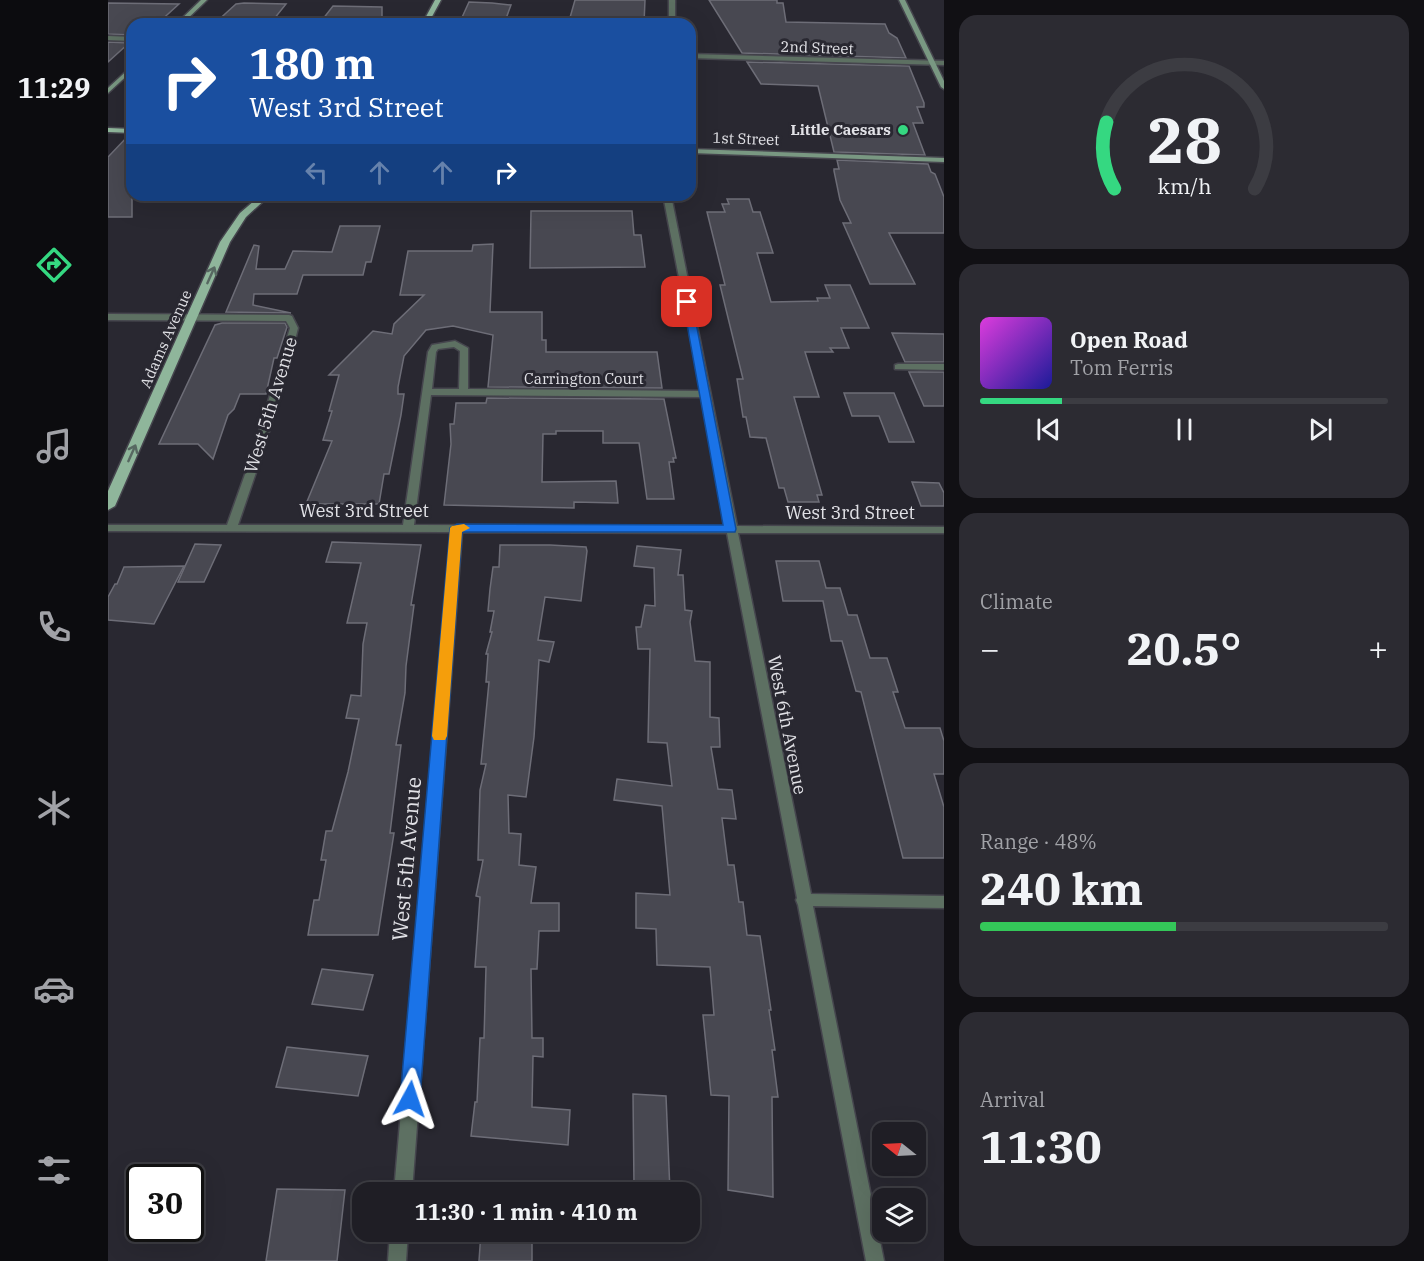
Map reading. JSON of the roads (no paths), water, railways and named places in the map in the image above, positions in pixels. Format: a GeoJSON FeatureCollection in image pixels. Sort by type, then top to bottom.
{"type":"FeatureCollection","features":[{"type":"Feature","properties":{"kind":"main road"},"geometry":{"type":"LineString","coordinates":[[428,18],[438,0]]}},
{"type":"Feature","properties":{"kind":"main road"},"geometry":{"type":"LineString","coordinates":[[108,130],[126,131]]}},
{"type":"Feature","properties":{"kind":"main road","name":"Adams Avenue"},"geometry":{"type":"LineString","coordinates":[[108,506],[233,228],[243,215],[259,201]]}},
{"type":"Feature","properties":{"kind":"street"},"geometry":{"type":"LineString","coordinates":[[185,18],[204,0]]}},
{"type":"Feature","properties":{"kind":"street"},"geometry":{"type":"LineString","coordinates":[[672,0],[672,18]]}},
{"type":"Feature","properties":{"kind":"street"},"geometry":{"type":"LineString","coordinates":[[902,0],[944,87]]}},
{"type":"Feature","properties":{"kind":"street"},"geometry":{"type":"LineString","coordinates":[[108,38],[126,39]]}},
{"type":"Feature","properties":{"kind":"street","name":"2nd Street"},"geometry":{"type":"LineString","coordinates":[[696,56],[944,63]]}},
{"type":"Feature","properties":{"kind":"street"},"geometry":{"type":"LineString","coordinates":[[108,91],[126,74]]}},
{"type":"Feature","properties":{"kind":"street","name":"1st Street"},"geometry":{"type":"LineString","coordinates":[[696,151],[944,160]]}},
{"type":"Feature","properties":{"kind":"street","name":"West 6th Avenue"},"geometry":{"type":"LineString","coordinates":[[668,201],[730,529],[874,1261]]}},
{"type":"Feature","properties":{"kind":"street"},"geometry":{"type":"LineString","coordinates":[[108,317],[192,318]]}},
{"type":"Feature","properties":{"kind":"street","name":"West 5th Avenue"},"geometry":{"type":"LineString","coordinates":[[192,318],[289,318],[294,328],[259,449],[232,527]]}},
{"type":"Feature","properties":{"kind":"street"},"geometry":{"type":"LineString","coordinates":[[408,528],[433,350],[439,345],[460,345],[465,350],[463,393]]}},
{"type":"Feature","properties":{"kind":"street"},"geometry":{"type":"LineString","coordinates":[[898,367],[944,367]]}},
{"type":"Feature","properties":{"kind":"street","name":"Carrington Court"},"geometry":{"type":"LineString","coordinates":[[427,392],[705,394]]}},
{"type":"Feature","properties":{"kind":"street","name":"West 3rd Street"},"geometry":{"type":"LineString","coordinates":[[108,528],[944,530]]}},
{"type":"Feature","properties":{"kind":"street","name":"West 5th Avenue"},"geometry":{"type":"LineString","coordinates":[[404,1182],[457,528]]}},
{"type":"Feature","properties":{"kind":"street"},"geometry":{"type":"LineString","coordinates":[[803,900],[944,902]]}},
{"type":"Feature","properties":{"kind":"street"},"geometry":{"type":"LineString","coordinates":[[397,1261],[398,1242]]}},
{"type":"Feature","properties":{"kind":"place","name":"Little Caesars"},"geometry":{"type":"Point","coordinates":[903,130]}}]}
